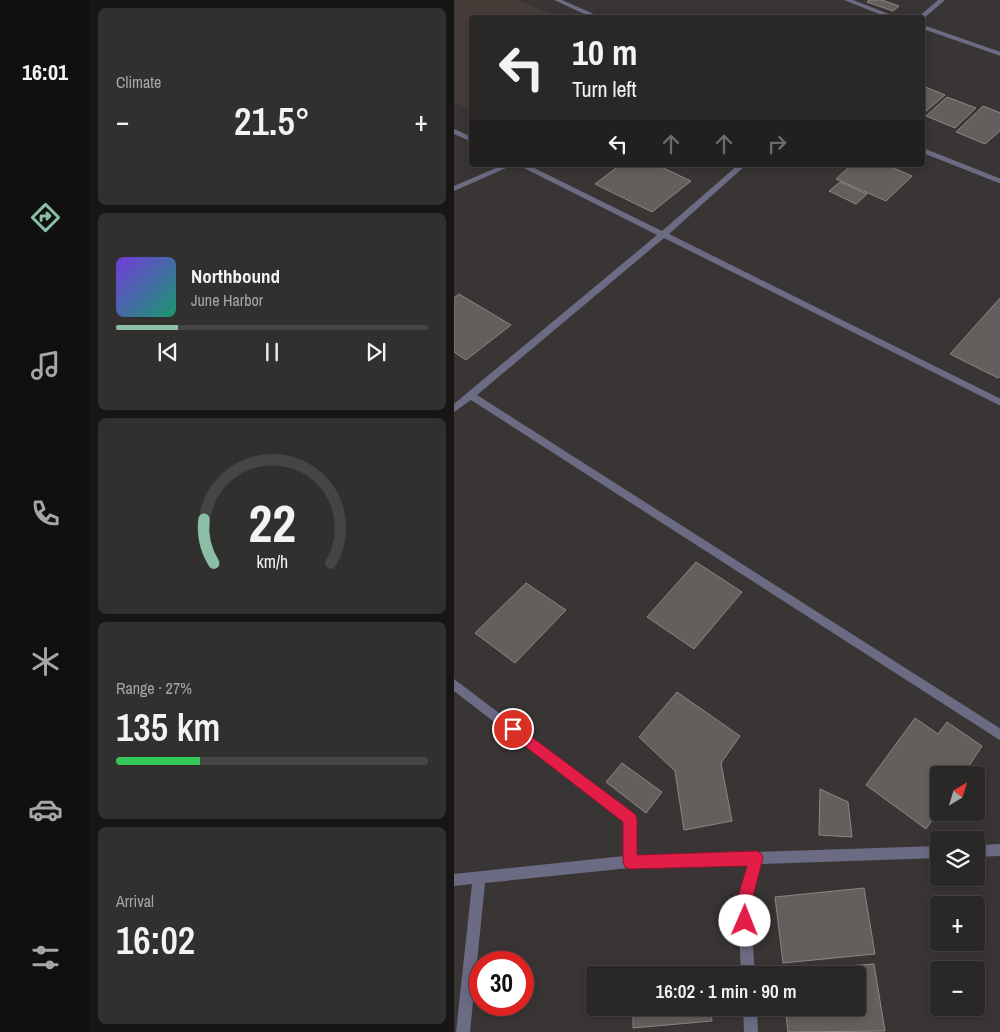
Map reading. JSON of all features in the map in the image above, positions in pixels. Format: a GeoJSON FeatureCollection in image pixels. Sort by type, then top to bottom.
{"type":"FeatureCollection","features":[{"type":"Feature","properties":{"kind":"street"},"geometry":{"type":"LineString","coordinates":[[557,0],[593,15]]}},
{"type":"Feature","properties":{"kind":"street"},"geometry":{"type":"LineString","coordinates":[[847,0],[888,15]]}},
{"type":"Feature","properties":{"kind":"street"},"geometry":{"type":"LineString","coordinates":[[924,15],[942,0]]}},
{"type":"Feature","properties":{"kind":"street"},"geometry":{"type":"LineString","coordinates":[[925,28],[1000,54]]}},
{"type":"Feature","properties":{"kind":"street"},"geometry":{"type":"LineString","coordinates":[[454,131],[469,138]]}},
{"type":"Feature","properties":{"kind":"street"},"geometry":{"type":"LineString","coordinates":[[925,151],[1000,182]]}},
{"type":"Feature","properties":{"kind":"street"},"geometry":{"type":"LineString","coordinates":[[454,189],[504,167]]}},
{"type":"Feature","properties":{"kind":"street"},"geometry":{"type":"LineString","coordinates":[[526,167],[664,234],[847,329],[1000,403]]}},
{"type":"Feature","properties":{"kind":"street"},"geometry":{"type":"LineString","coordinates":[[454,409],[664,234],[740,167]]}},
{"type":"Feature","properties":{"kind":"street"},"geometry":{"type":"LineString","coordinates":[[470,395],[1000,736]]}},
{"type":"Feature","properties":{"kind":"street"},"geometry":{"type":"LineString","coordinates":[[454,684],[630,819],[630,862]]}},
{"type":"Feature","properties":{"kind":"street"},"geometry":{"type":"LineString","coordinates":[[985,851],[1000,850]]}},
{"type":"Feature","properties":{"kind":"street"},"geometry":{"type":"LineString","coordinates":[[454,880],[630,862],[930,852]]}},
{"type":"Feature","properties":{"kind":"street"},"geometry":{"type":"LineString","coordinates":[[747,966],[744,904],[756,858]]}},
{"type":"Feature","properties":{"kind":"street"},"geometry":{"type":"LineString","coordinates":[[463,1032],[478,878]]}},
{"type":"Feature","properties":{"kind":"street"},"geometry":{"type":"LineString","coordinates":[[751,1016],[752,1032]]}},
{"type":"Feature","properties":{"kind":"shaded area"},"geometry":{"type":"Polygon","coordinates":[[[454,0],[518,0],[553,15],[469,15],[469,109],[454,102],[454,0]]]}},
{"type":"Feature","properties":{"kind":"building"},"geometry":{"type":"Polygon","coordinates":[[[869,0],[882,0],[899,6],[893,11],[867,2],[869,0]]]}},
{"type":"Feature","properties":{"kind":"building"},"geometry":{"type":"Polygon","coordinates":[[[925,87],[945,95],[925,112],[925,87]]]}},
{"type":"Feature","properties":{"kind":"building"},"geometry":{"type":"Polygon","coordinates":[[[947,97],[976,108],[955,128],[926,116],[947,97]]]}},
{"type":"Feature","properties":{"kind":"building"},"geometry":{"type":"Polygon","coordinates":[[[983,106],[1001,113],[1001,130],[985,144],[956,132],[983,106]]]}},
{"type":"Feature","properties":{"kind":"building"},"geometry":{"type":"Polygon","coordinates":[[[617,167],[661,167],[691,181],[652,212],[595,184],[617,167]]]}},
{"type":"Feature","properties":{"kind":"building"},"geometry":{"type":"Polygon","coordinates":[[[849,167],[892,167],[912,176],[886,201],[836,179],[849,167]]]}},
{"type":"Feature","properties":{"kind":"building"},"geometry":{"type":"Polygon","coordinates":[[[840,182],[867,194],[856,204],[829,191],[840,182]]]}},
{"type":"Feature","properties":{"kind":"building"},"geometry":{"type":"Polygon","coordinates":[[[459,294],[511,325],[466,360],[454,352],[454,298],[459,294]]]}},
{"type":"Feature","properties":{"kind":"building"},"geometry":{"type":"Polygon","coordinates":[[[1001,297],[1001,376],[998,378],[950,354],[1001,297]]]}},
{"type":"Feature","properties":{"kind":"building"},"geometry":{"type":"Polygon","coordinates":[[[696,562],[742,592],[694,649],[647,617],[696,562]]]}},
{"type":"Feature","properties":{"kind":"building"},"geometry":{"type":"Polygon","coordinates":[[[526,583],[566,610],[515,663],[475,633],[526,583]]]}},
{"type":"Feature","properties":{"kind":"building"},"geometry":{"type":"Polygon","coordinates":[[[677,692],[740,736],[721,763],[732,821],[684,830],[675,771],[639,737],[677,692]]]}},
{"type":"Feature","properties":{"kind":"building"},"geometry":{"type":"Polygon","coordinates":[[[915,718],[938,734],[947,722],[982,746],[969,766],[930,766],[931,821],[926,829],[866,785],[915,718]]]}},
{"type":"Feature","properties":{"kind":"building"},"geometry":{"type":"Polygon","coordinates":[[[622,763],[662,792],[646,813],[606,782],[622,763]]]}},
{"type":"Feature","properties":{"kind":"building"},"geometry":{"type":"Polygon","coordinates":[[[820,789],[848,802],[852,837],[819,835],[820,789]]]}},
{"type":"Feature","properties":{"kind":"building"},"geometry":{"type":"Polygon","coordinates":[[[864,888],[875,954],[783,963],[775,897],[864,888]]]}},
{"type":"Feature","properties":{"kind":"building"},"geometry":{"type":"Polygon","coordinates":[[[874,964],[885,1031],[788,1032],[786,1016],[866,1016],[866,966],[847,966],[874,964]]]}},
{"type":"Feature","properties":{"kind":"building"},"geometry":{"type":"Polygon","coordinates":[[[633,1016],[712,1016],[712,1021],[633,1028],[633,1016]]]}},
{"type":"Feature","properties":{"kind":"route"},"geometry":{"type":"LineString","coordinates":[[513,729],[630,819],[630,862],[756,858],[744,904],[745,921]]}}]}
